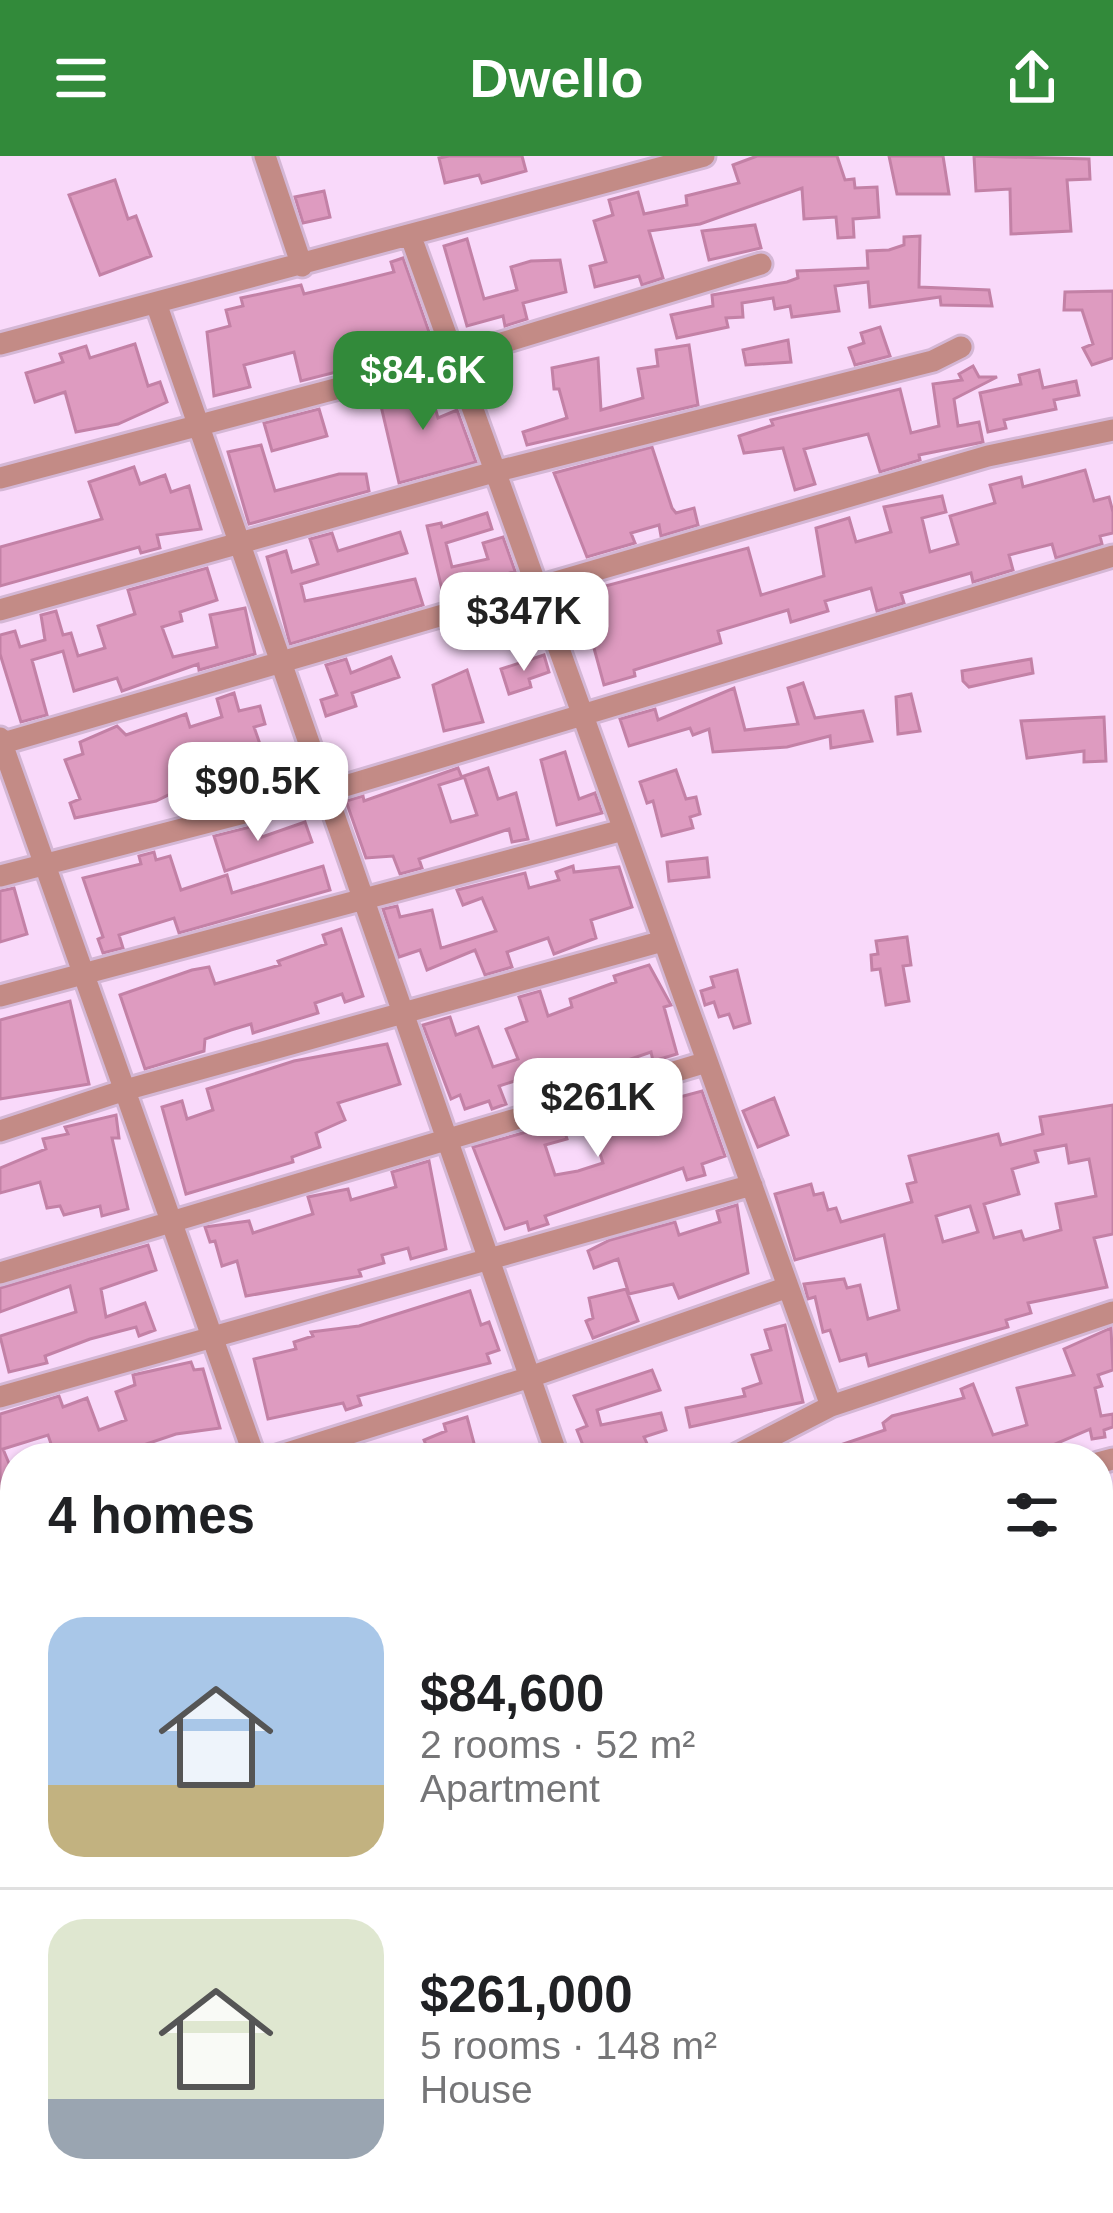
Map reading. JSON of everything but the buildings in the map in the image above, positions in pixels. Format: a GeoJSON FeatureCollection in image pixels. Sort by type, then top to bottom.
{"type":"FeatureCollection","features":[{"type":"Feature","properties":{"kind":"street"},"geometry":{"type":"LineString","coordinates":[[265,156],[302,266]]}},
{"type":"Feature","properties":{"kind":"street"},"geometry":{"type":"LineString","coordinates":[[0,344],[157,307],[704,156]]}},
{"type":"Feature","properties":{"kind":"street"},"geometry":{"type":"LineString","coordinates":[[411,236],[831,1406]]}},
{"type":"Feature","properties":{"kind":"street"},"geometry":{"type":"LineString","coordinates":[[0,478],[452,358],[761,264]]}},
{"type":"Feature","properties":{"kind":"street"},"geometry":{"type":"LineString","coordinates":[[157,307],[553,1443]]}},
{"type":"Feature","properties":{"kind":"street"},"geometry":{"type":"LineString","coordinates":[[0,610],[494,472],[933,361],[961,347]]}},
{"type":"Feature","properties":{"kind":"street"},"geometry":{"type":"LineString","coordinates":[[250,1443],[1,742],[537,592],[988,456],[1113,430]]}},
{"type":"Feature","properties":{"kind":"street"},"geometry":{"type":"LineString","coordinates":[[0,876],[325,792],[1113,556]]}},
{"type":"Feature","properties":{"kind":"street"},"geometry":{"type":"LineString","coordinates":[[0,996],[82,970],[623,830]]}},
{"type":"Feature","properties":{"kind":"street"},"geometry":{"type":"LineString","coordinates":[[0,1131],[125,1090],[663,940]]}},
{"type":"Feature","properties":{"kind":"street"},"geometry":{"type":"LineString","coordinates":[[0,1273],[707,1062]]}},
{"type":"Feature","properties":{"kind":"street"},"geometry":{"type":"LineString","coordinates":[[0,1397],[212,1334],[490,1263],[752,1185]]}},
{"type":"Feature","properties":{"kind":"street"},"geometry":{"type":"LineString","coordinates":[[319,1443],[530,1377],[788,1287]]}},
{"type":"Feature","properties":{"kind":"street"},"geometry":{"type":"LineString","coordinates":[[759,1443],[831,1406],[1113,1312]]}}]}
